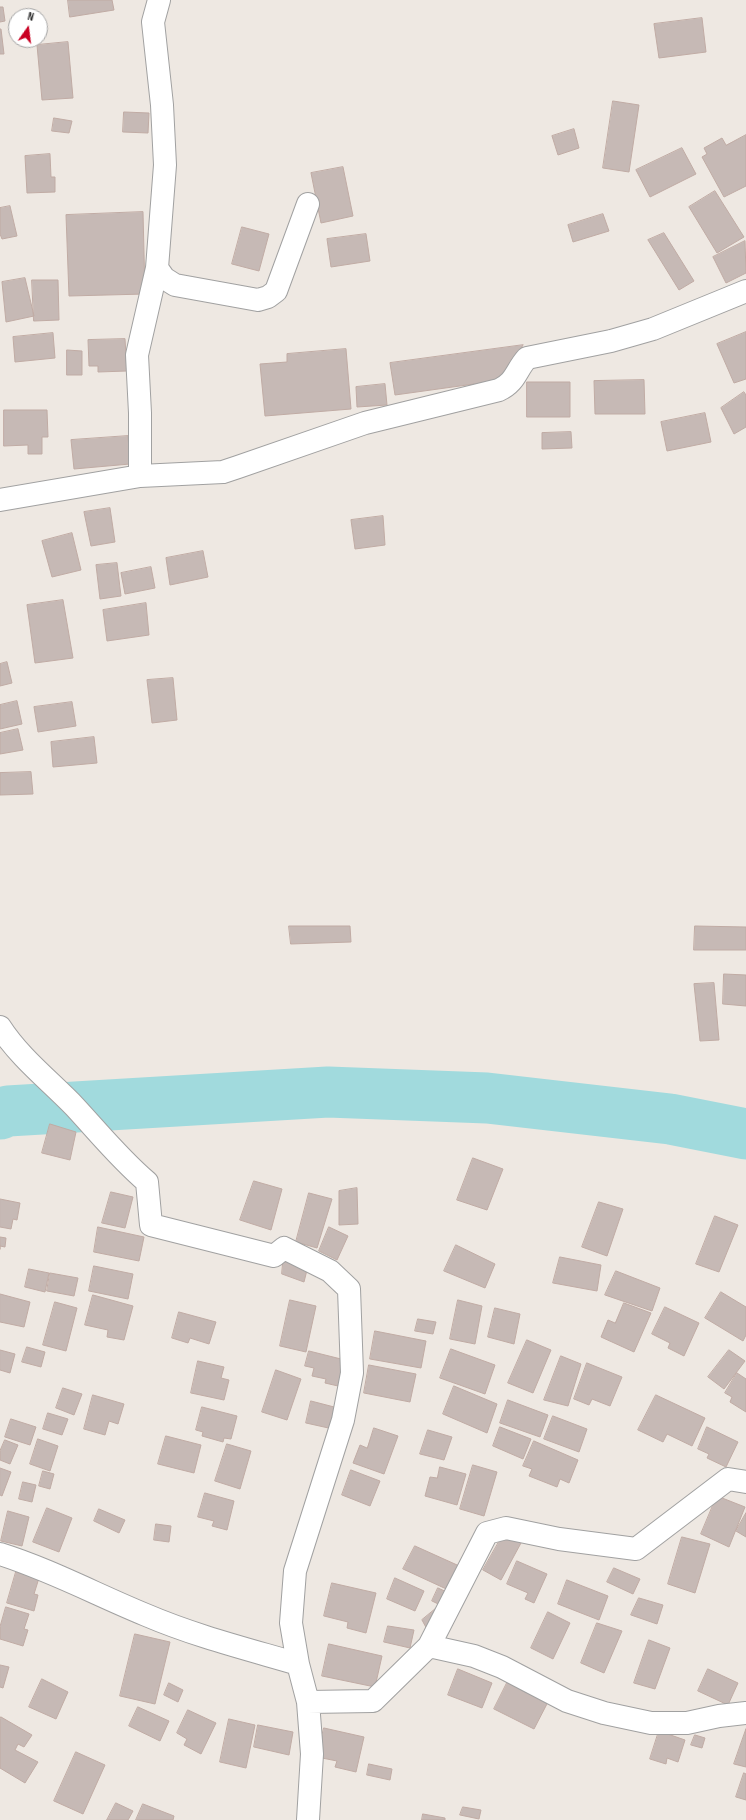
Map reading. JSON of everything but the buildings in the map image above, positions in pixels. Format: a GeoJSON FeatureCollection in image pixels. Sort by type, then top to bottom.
{"type":"FeatureCollection","features":[{"type":"Feature","properties":{"kind":"street"},"geometry":{"type":"LineString","coordinates":[[140,476],[140,413],[137,355],[157,268],[165,165],[162,105],[153,22],[158,0]]}},
{"type":"Feature","properties":{"kind":"street"},"geometry":{"type":"LineString","coordinates":[[157,268],[164,278],[175,285],[258,300],[268,297],[276,291],[308,204]]}},
{"type":"Feature","properties":{"kind":"street"},"geometry":{"type":"LineString","coordinates":[[0,500],[140,476],[223,472],[364,423],[499,390],[508,386],[527,358],[611,341],[653,329],[746,291]]}},
{"type":"Feature","properties":{"kind":"street"},"geometry":{"type":"LineString","coordinates":[[0,1027],[39,1074],[74,1106],[124,1163],[147,1182],[151,1225],[274,1256],[284,1248],[330,1271],[349,1289],[352,1373],[343,1420],[295,1571],[291,1623],[298,1664],[308,1702],[312,1754],[308,1820]]}},
{"type":"Feature","properties":{"kind":"street"},"geometry":{"type":"LineString","coordinates":[[308,1702],[373,1701],[429,1646],[487,1533],[506,1528],[559,1539],[636,1549],[728,1479],[746,1482]]}},
{"type":"Feature","properties":{"kind":"street"},"geometry":{"type":"LineString","coordinates":[[0,1554],[28,1563],[146,1616],[195,1634],[298,1664]]}},
{"type":"Feature","properties":{"kind":"street"},"geometry":{"type":"LineString","coordinates":[[429,1646],[474,1656],[502,1667],[567,1701],[604,1713],[651,1723],[687,1723],[719,1716],[746,1713]]}},
{"type":"Feature","properties":{"kind":"waterway"},"geometry":{"type":"LineString","coordinates":[[0,1114],[8,1111],[328,1092],[487,1098],[670,1119],[746,1134]]}}]}
